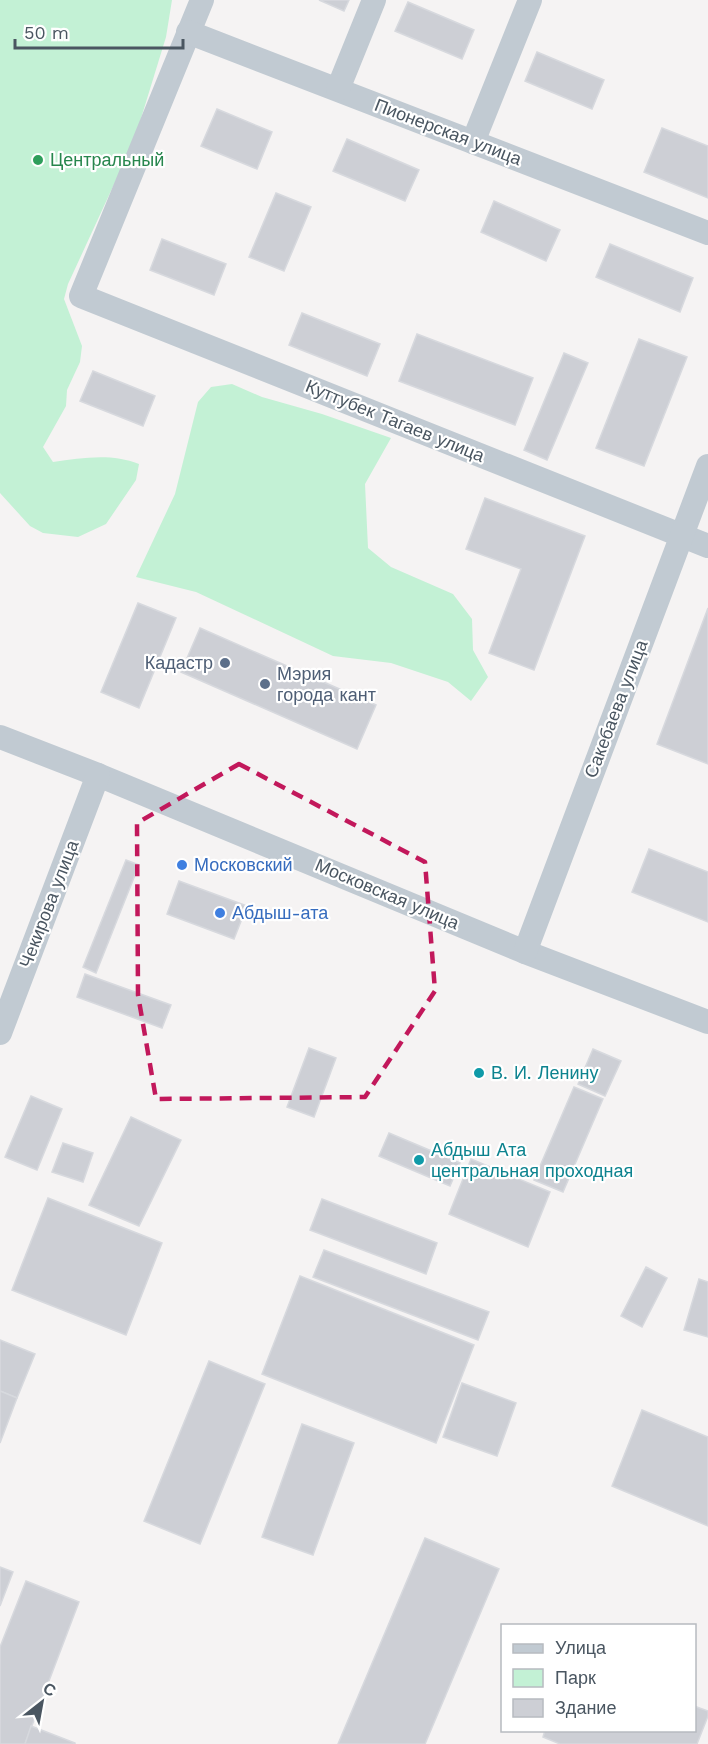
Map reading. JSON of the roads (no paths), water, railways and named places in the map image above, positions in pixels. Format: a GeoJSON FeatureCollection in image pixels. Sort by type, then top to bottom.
{"type":"FeatureCollection","features":[{"type":"Feature","properties":{"kind":"street"},"geometry":{"type":"LineString","coordinates":[[188,32],[202,0]]}},
{"type":"Feature","properties":{"kind":"street"},"geometry":{"type":"LineString","coordinates":[[338,89],[374,0]]}},
{"type":"Feature","properties":{"kind":"street"},"geometry":{"type":"LineString","coordinates":[[473,142],[530,0]]}},
{"type":"Feature","properties":{"kind":"street","name":"Пионерская улица"},"geometry":{"type":"LineString","coordinates":[[188,32],[708,233]]}},
{"type":"Feature","properties":{"kind":"street","name":"Куттубек Тагаев улица"},"geometry":{"type":"LineString","coordinates":[[188,32],[81,296],[708,546]]}},
{"type":"Feature","properties":{"kind":"street","name":"Сакебаева улица"},"geometry":{"type":"LineString","coordinates":[[525,952],[708,466]]}},
{"type":"Feature","properties":{"kind":"street","name":"Московская улица"},"geometry":{"type":"LineString","coordinates":[[0,737],[98,775],[525,952],[708,1022]]}},
{"type":"Feature","properties":{"kind":"street","name":"Чекирова улица"},"geometry":{"type":"LineString","coordinates":[[0,1033],[98,775]]}},
{"type":"Feature","properties":{"kind":"place","name":"Центральный"},"geometry":{"type":"Point","coordinates":[38,160]}},
{"type":"Feature","properties":{"kind":"place","name":"Кадастр"},"geometry":{"type":"Point","coordinates":[225,663]}},
{"type":"Feature","properties":{"kind":"place","name":"Мэрия города кант"},"geometry":{"type":"Point","coordinates":[265,684]}},
{"type":"Feature","properties":{"kind":"place","name":"Московский"},"geometry":{"type":"Point","coordinates":[182,865]}},
{"type":"Feature","properties":{"kind":"place","name":"Абдыш-ата"},"geometry":{"type":"Point","coordinates":[220,913]}},
{"type":"Feature","properties":{"kind":"place","name":"В. И. Ленину"},"geometry":{"type":"Point","coordinates":[479,1073]}},
{"type":"Feature","properties":{"kind":"place","name":"Абдыш Ата центральная проходная"},"geometry":{"type":"Point","coordinates":[419,1160]}}]}
